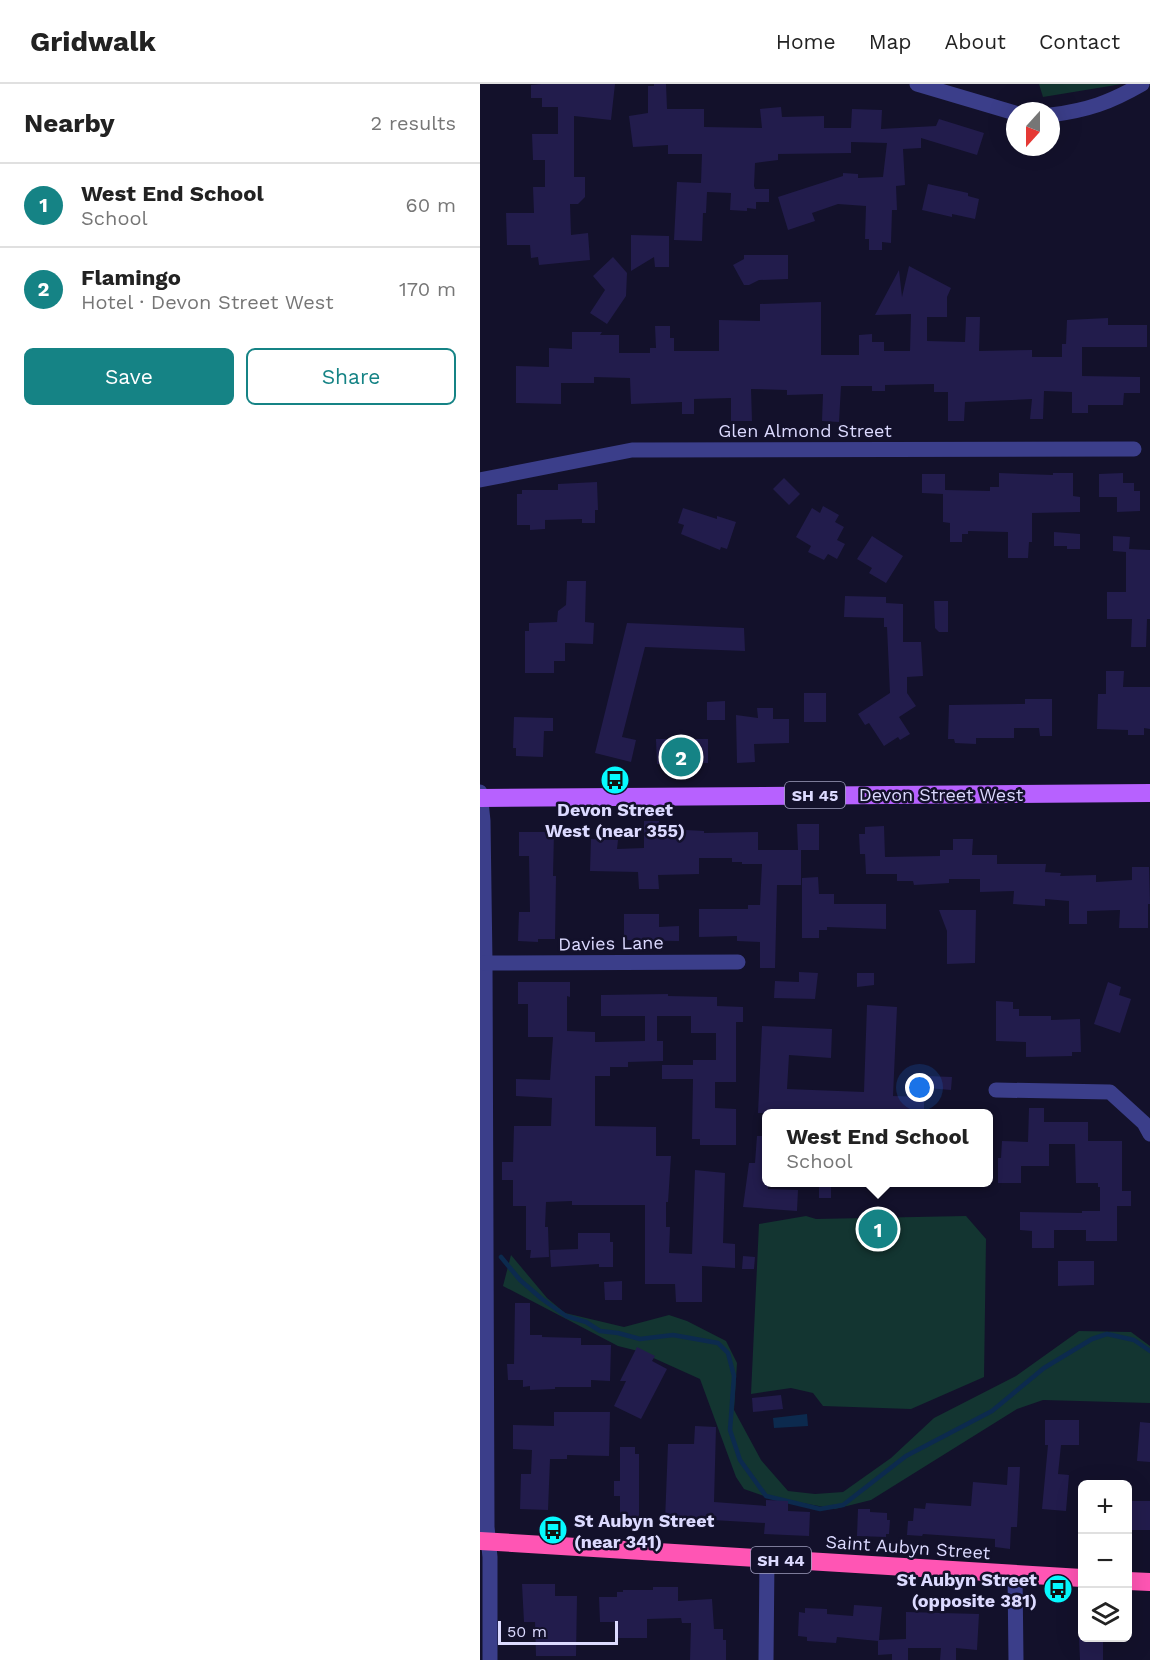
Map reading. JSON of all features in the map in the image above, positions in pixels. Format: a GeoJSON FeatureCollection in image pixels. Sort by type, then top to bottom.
{"type":"FeatureCollection","features":[{"type":"Feature","properties":{"kind":"highway","name":"Saint Aubyn Street"},"geometry":{"type":"LineString","coordinates":[[484,1542],[1078,1578]]}},
{"type":"Feature","properties":{"kind":"highway"},"geometry":{"type":"LineString","coordinates":[[1132,1581],[1150,1582]]}},
{"type":"Feature","properties":{"kind":"main road","name":"Devon Street West"},"geometry":{"type":"LineString","coordinates":[[480,798],[1150,793]]}},
{"type":"Feature","properties":{"kind":"street"},"geometry":{"type":"LineString","coordinates":[[918,84],[1006,109]]}},
{"type":"Feature","properties":{"kind":"street"},"geometry":{"type":"LineString","coordinates":[[1060,114],[1083,111],[1110,101],[1142,84]]}},
{"type":"Feature","properties":{"kind":"street","name":"Glen Almond Street"},"geometry":{"type":"LineString","coordinates":[[480,480],[632,450],[1134,448]]}},
{"type":"Feature","properties":{"kind":"street"},"geometry":{"type":"LineString","coordinates":[[480,792],[483,833],[485,963],[482,1042],[487,1527],[484,1542],[490,1557],[490,1660]]}},
{"type":"Feature","properties":{"kind":"street","name":"Davies Lane"},"geometry":{"type":"LineString","coordinates":[[485,963],[738,962]]}},
{"type":"Feature","properties":{"kind":"street"},"geometry":{"type":"LineString","coordinates":[[996,1090],[1110,1092],[1144,1123],[1150,1134]]}},
{"type":"Feature","properties":{"kind":"street"},"geometry":{"type":"LineString","coordinates":[[766,1559],[766,1660]]}},
{"type":"Feature","properties":{"kind":"street"},"geometry":{"type":"LineString","coordinates":[[1015,1575],[1016,1660]]}},
{"type":"Feature","properties":{"kind":"green space"},"geometry":{"type":"Polygon","coordinates":[[[1039,84],[1122,84],[1043,97],[1039,84]]]}},
{"type":"Feature","properties":{"kind":"green space"},"geometry":{"type":"Polygon","coordinates":[[[806,1216],[816,1219],[966,1216],[986,1239],[984,1377],[911,1409],[823,1406],[813,1393],[791,1388],[751,1394],[759,1224],[806,1216]]]}},
{"type":"Feature","properties":{"kind":"green space"},"geometry":{"type":"Polygon","coordinates":[[[511,1255],[547,1298],[565,1313],[624,1327],[669,1315],[687,1321],[726,1341],[737,1363],[734,1410],[761,1460],[788,1491],[815,1494],[843,1492],[891,1458],[934,1418],[1016,1376],[1079,1331],[1131,1332],[1150,1346],[1150,1403],[1043,1400],[1017,1409],[871,1500],[835,1509],[764,1496],[744,1489],[736,1477],[700,1379],[638,1351],[618,1346],[503,1286],[511,1255]]]}},
{"type":"Feature","properties":{"kind":"water"},"geometry":{"type":"Polygon","coordinates":[[[807,1414],[808,1426],[774,1428],[773,1418],[807,1414]]]}},
{"type":"Feature","properties":{"kind":"building"},"geometry":{"type":"Polygon","coordinates":[[[615,84],[611,120],[574,116],[574,177],[585,177],[585,197],[578,204],[570,204],[571,235],[588,233],[590,260],[539,265],[538,257],[531,258],[530,245],[507,245],[506,213],[534,213],[533,187],[545,187],[545,160],[533,160],[532,134],[558,134],[558,107],[542,107],[542,98],[531,98],[531,85],[615,84]]]}},
{"type":"Feature","properties":{"kind":"building"},"geometry":{"type":"Polygon","coordinates":[[[654,84],[666,84],[667,109],[704,109],[704,127],[762,128],[760,109],[781,107],[782,117],[824,116],[824,128],[851,128],[852,109],[882,110],[881,129],[936,126],[939,119],[984,133],[977,155],[921,138],[921,148],[903,149],[905,185],[896,186],[897,210],[892,210],[891,243],[882,242],[882,250],[869,250],[869,239],[865,239],[866,206],[838,204],[812,213],[815,221],[788,230],[778,197],[843,176],[843,173],[858,174],[858,178],[883,177],[887,143],[851,142],[851,153],[778,154],[778,160],[755,163],[755,189],[769,189],[769,202],[756,202],[756,209],[747,208],[747,211],[730,210],[731,193],[707,192],[706,213],[703,213],[702,241],[674,240],[677,182],[701,183],[702,154],[668,154],[668,145],[633,147],[629,116],[648,113],[648,86],[654,86],[654,84]]]}},
{"type":"Feature","properties":{"kind":"building"},"geometry":{"type":"Polygon","coordinates":[[[928,184],[968,193],[968,196],[979,199],[975,219],[952,214],[952,217],[922,210],[928,184]]]}},
{"type":"Feature","properties":{"kind":"building"},"geometry":{"type":"Polygon","coordinates":[[[631,235],[669,236],[669,267],[655,267],[654,257],[631,271],[631,235]]]}},
{"type":"Feature","properties":{"kind":"building"},"geometry":{"type":"Polygon","coordinates":[[[744,255],[788,255],[788,279],[759,280],[744,285],[733,265],[744,259],[744,255]]]}},
{"type":"Feature","properties":{"kind":"building"},"geometry":{"type":"Polygon","coordinates":[[[613,257],[627,273],[626,296],[607,324],[590,313],[605,290],[593,276],[613,257]]]}},
{"type":"Feature","properties":{"kind":"building"},"geometry":{"type":"Polygon","coordinates":[[[909,266],[951,288],[947,297],[947,317],[927,317],[927,341],[965,342],[966,317],[980,317],[979,351],[1032,350],[1032,357],[1062,357],[1062,344],[1066,344],[1067,320],[1108,318],[1108,325],[1147,325],[1147,347],[1082,347],[1082,376],[1140,377],[1140,393],[1124,393],[1123,405],[1088,405],[1088,413],[1072,413],[1072,392],[1044,391],[1043,419],[1030,419],[1032,399],[965,402],[964,421],[948,421],[948,392],[934,392],[934,384],[885,385],[885,391],[872,391],[872,386],[841,386],[839,422],[822,421],[823,394],[787,395],[787,390],[751,389],[752,421],[731,421],[731,398],[694,399],[694,414],[682,414],[682,402],[631,404],[630,378],[594,377],[594,383],[561,383],[561,404],[516,403],[516,366],[549,367],[549,348],[572,349],[572,332],[602,332],[600,335],[619,335],[619,353],[650,353],[650,348],[656,348],[655,326],[670,326],[670,338],[674,338],[674,351],[719,351],[719,320],[760,321],[760,304],[821,302],[821,355],[859,355],[859,335],[872,334],[872,342],[884,342],[884,351],[910,351],[911,314],[875,315],[899,270],[902,297],[909,266]]]}},
{"type":"Feature","properties":{"kind":"building"},"geometry":{"type":"Polygon","coordinates":[[[999,473],[1053,475],[1053,473],[1073,473],[1073,496],[1080,497],[1080,512],[1032,513],[1032,542],[1029,542],[1028,558],[1008,558],[1008,532],[968,531],[968,534],[962,534],[962,542],[950,542],[950,523],[943,522],[943,494],[922,493],[922,474],[945,474],[945,490],[990,491],[990,487],[999,487],[999,473]]]}},
{"type":"Feature","properties":{"kind":"building"},"geometry":{"type":"Polygon","coordinates":[[[1123,473],[1123,483],[1134,483],[1134,491],[1140,491],[1140,511],[1117,512],[1117,497],[1099,497],[1099,474],[1123,473]]]}},
{"type":"Feature","properties":{"kind":"building"},"geometry":{"type":"Polygon","coordinates":[[[784,478],[800,494],[789,505],[773,489],[784,478]]]}},
{"type":"Feature","properties":{"kind":"building"},"geometry":{"type":"Polygon","coordinates":[[[597,482],[598,510],[595,510],[595,523],[582,523],[582,519],[545,520],[545,529],[530,530],[530,525],[517,525],[517,494],[522,494],[522,490],[558,490],[558,484],[597,482]]]}},
{"type":"Feature","properties":{"kind":"building"},"geometry":{"type":"Polygon","coordinates":[[[823,506],[839,515],[835,522],[844,527],[837,540],[845,544],[837,559],[828,554],[824,560],[808,552],[811,546],[796,537],[812,508],[820,513],[823,506]]]}},
{"type":"Feature","properties":{"kind":"building"},"geometry":{"type":"Polygon","coordinates":[[[683,508],[717,519],[717,516],[736,522],[727,549],[721,547],[720,550],[681,534],[684,525],[678,523],[683,508]]]}},
{"type":"Feature","properties":{"kind":"building"},"geometry":{"type":"Polygon","coordinates":[[[1054,532],[1080,534],[1080,549],[1054,546],[1054,532]]]}},
{"type":"Feature","properties":{"kind":"building"},"geometry":{"type":"Polygon","coordinates":[[[872,536],[903,556],[886,583],[869,573],[872,568],[857,559],[872,536]]]}},
{"type":"Feature","properties":{"kind":"building"},"geometry":{"type":"Polygon","coordinates":[[[1113,536],[1130,537],[1129,549],[1150,550],[1150,619],[1147,619],[1146,647],[1131,647],[1132,619],[1107,619],[1107,592],[1126,592],[1126,552],[1113,551],[1113,536]]]}},
{"type":"Feature","properties":{"kind":"building"},"geometry":{"type":"Polygon","coordinates":[[[567,581],[586,581],[585,622],[594,623],[593,644],[565,643],[565,661],[554,661],[554,673],[525,673],[525,631],[529,631],[529,623],[557,622],[558,611],[566,605],[567,581]]]}},
{"type":"Feature","properties":{"kind":"building"},"geometry":{"type":"Polygon","coordinates":[[[845,596],[886,597],[886,603],[903,604],[903,642],[921,642],[923,676],[907,677],[907,693],[916,706],[899,717],[910,734],[900,740],[898,737],[884,746],[869,723],[865,725],[858,714],[890,693],[887,627],[884,627],[884,618],[844,617],[845,596]]]}},
{"type":"Feature","properties":{"kind":"building"},"geometry":{"type":"Polygon","coordinates":[[[934,601],[948,601],[948,632],[939,632],[935,628],[934,601]]]}},
{"type":"Feature","properties":{"kind":"building"},"geometry":{"type":"Polygon","coordinates":[[[627,623],[744,628],[745,651],[645,647],[622,737],[636,740],[631,762],[595,753],[627,623]]]}},
{"type":"Feature","properties":{"kind":"building"},"geometry":{"type":"Polygon","coordinates":[[[1106,671],[1124,671],[1123,687],[1150,687],[1150,729],[1144,728],[1144,735],[1128,735],[1128,730],[1097,729],[1098,694],[1106,694],[1106,671]]]}},
{"type":"Feature","properties":{"kind":"building"},"geometry":{"type":"Polygon","coordinates":[[[804,693],[826,693],[826,722],[804,722],[804,693]]]}},
{"type":"Feature","properties":{"kind":"building"},"geometry":{"type":"Polygon","coordinates":[[[1025,699],[1052,699],[1052,736],[1040,736],[1039,728],[1014,728],[1014,738],[976,738],[976,744],[955,743],[954,739],[948,739],[949,705],[1025,704],[1025,699]]]}},
{"type":"Feature","properties":{"kind":"building"},"geometry":{"type":"Polygon","coordinates":[[[725,701],[725,720],[707,720],[707,702],[725,701]]]}},
{"type":"Feature","properties":{"kind":"building"},"geometry":{"type":"Polygon","coordinates":[[[757,708],[773,708],[773,719],[789,719],[789,743],[754,744],[755,762],[737,763],[736,715],[758,718],[757,708]]]}},
{"type":"Feature","properties":{"kind":"building"},"geometry":{"type":"Polygon","coordinates":[[[514,717],[553,718],[553,731],[544,731],[543,757],[516,756],[516,748],[513,748],[514,717]]]}},
{"type":"Feature","properties":{"kind":"building"},"geometry":{"type":"Polygon","coordinates":[[[656,739],[708,739],[708,763],[657,764],[656,739]]]}},
{"type":"Feature","properties":{"kind":"building"},"geometry":{"type":"Polygon","coordinates":[[[644,821],[659,821],[659,828],[685,828],[685,830],[704,831],[704,833],[758,832],[758,850],[798,850],[797,824],[819,824],[819,850],[801,850],[801,885],[777,885],[775,968],[760,968],[760,942],[737,941],[737,936],[699,937],[699,909],[748,909],[748,905],[760,905],[762,864],[732,862],[732,858],[699,858],[699,874],[658,875],[659,889],[639,889],[638,872],[590,871],[591,839],[618,840],[617,849],[644,848],[644,821]]]}},
{"type":"Feature","properties":{"kind":"building"},"geometry":{"type":"Polygon","coordinates":[[[884,826],[885,857],[940,856],[940,850],[953,850],[953,839],[973,839],[972,855],[997,855],[997,864],[1046,864],[1045,872],[1061,873],[1060,876],[1096,875],[1096,882],[1132,880],[1132,867],[1149,867],[1148,928],[1119,928],[1120,910],[1087,911],[1087,924],[1069,924],[1069,901],[1045,899],[1045,906],[1013,904],[1014,891],[980,892],[980,879],[949,879],[949,883],[914,885],[913,881],[897,881],[897,874],[866,874],[865,854],[860,854],[859,834],[865,834],[865,827],[884,826]]]}},
{"type":"Feature","properties":{"kind":"building"},"geometry":{"type":"Polygon","coordinates":[[[519,832],[554,832],[555,939],[538,939],[538,942],[518,941],[519,912],[530,912],[529,856],[519,856],[519,832]]]}},
{"type":"Feature","properties":{"kind":"building"},"geometry":{"type":"Polygon","coordinates":[[[818,877],[819,894],[834,894],[834,904],[886,904],[886,929],[827,927],[827,930],[819,930],[819,938],[802,938],[802,878],[818,877]]]}},
{"type":"Feature","properties":{"kind":"building"},"geometry":{"type":"Polygon","coordinates":[[[939,910],[976,910],[975,963],[947,964],[947,931],[939,910]]]}},
{"type":"Feature","properties":{"kind":"building"},"geometry":{"type":"Polygon","coordinates":[[[624,914],[659,914],[659,927],[679,926],[679,941],[624,940],[624,914]]]}},
{"type":"Feature","properties":{"kind":"building"},"geometry":{"type":"Polygon","coordinates":[[[799,972],[818,973],[815,999],[774,998],[775,981],[799,982],[799,972]]]}},
{"type":"Feature","properties":{"kind":"building"},"geometry":{"type":"Polygon","coordinates":[[[857,973],[874,973],[874,985],[857,987],[857,973]]]}},
{"type":"Feature","properties":{"kind":"building"},"geometry":{"type":"Polygon","coordinates":[[[518,982],[570,982],[570,997],[567,996],[567,1031],[595,1032],[595,1042],[645,1041],[645,1016],[601,1016],[601,995],[668,994],[668,996],[717,997],[717,1006],[743,1007],[743,1022],[736,1022],[736,1082],[715,1082],[715,1108],[736,1109],[736,1145],[700,1145],[700,1139],[692,1139],[693,1079],[662,1079],[662,1065],[693,1065],[693,1060],[716,1060],[716,1033],[691,1033],[691,1016],[657,1016],[657,1041],[663,1041],[663,1061],[628,1062],[628,1067],[610,1067],[610,1076],[595,1076],[595,1126],[656,1127],[656,1156],[671,1156],[668,1202],[666,1202],[666,1227],[670,1227],[669,1253],[692,1254],[695,1170],[725,1173],[723,1243],[735,1244],[735,1268],[702,1266],[702,1302],[676,1302],[675,1284],[645,1284],[645,1205],[572,1205],[572,1201],[546,1202],[545,1227],[548,1227],[549,1257],[530,1258],[531,1250],[526,1250],[526,1206],[513,1206],[513,1180],[502,1180],[502,1162],[513,1162],[514,1126],[551,1126],[552,1098],[516,1096],[516,1079],[550,1080],[553,1037],[528,1037],[528,1004],[518,1004],[518,982]]]}},
{"type":"Feature","properties":{"kind":"building"},"geometry":{"type":"Polygon","coordinates":[[[1108,982],[1121,987],[1119,995],[1131,999],[1120,1033],[1094,1024],[1108,982]]]}},
{"type":"Feature","properties":{"kind":"building"},"geometry":{"type":"Polygon","coordinates":[[[996,1001],[1013,1002],[1013,1009],[1019,1009],[1019,1016],[1051,1016],[1051,1020],[1080,1019],[1081,1052],[1072,1052],[1072,1056],[1026,1057],[1026,1042],[996,1041],[996,1001]]]}},
{"type":"Feature","properties":{"kind":"building"},"geometry":{"type":"Polygon","coordinates":[[[867,1005],[897,1007],[893,1096],[924,1097],[924,1109],[762,1109],[762,1113],[758,1113],[762,1026],[832,1029],[831,1058],[789,1055],[787,1089],[864,1092],[867,1005]]]}},
{"type":"Feature","properties":{"kind":"building"},"geometry":{"type":"Polygon","coordinates":[[[927,1076],[952,1077],[951,1090],[927,1088],[927,1076]]]}},
{"type":"Feature","properties":{"kind":"building"},"geometry":{"type":"Polygon","coordinates":[[[1029,1108],[1044,1108],[1044,1122],[1088,1122],[1088,1141],[1122,1141],[1122,1191],[1131,1191],[1131,1206],[1117,1206],[1117,1241],[1086,1241],[1086,1230],[1054,1230],[1054,1248],[1032,1248],[1032,1231],[1020,1230],[1020,1212],[1100,1211],[1098,1183],[1076,1183],[1075,1144],[1049,1144],[1049,1166],[1021,1166],[1021,1183],[998,1183],[998,1158],[1001,1158],[1002,1141],[1028,1142],[1029,1108]]]}},
{"type":"Feature","properties":{"kind":"building"},"geometry":{"type":"Polygon","coordinates":[[[757,1136],[762,1136],[762,1187],[798,1190],[797,1211],[743,1207],[749,1163],[755,1163],[757,1136]]]}},
{"type":"Feature","properties":{"kind":"building"},"geometry":{"type":"Polygon","coordinates":[[[819,1187],[831,1187],[831,1198],[819,1198],[819,1187]]]}},
{"type":"Feature","properties":{"kind":"building"},"geometry":{"type":"Polygon","coordinates":[[[578,1233],[610,1233],[610,1242],[613,1242],[613,1267],[599,1267],[599,1264],[551,1267],[550,1250],[578,1249],[578,1233]]]}},
{"type":"Feature","properties":{"kind":"building"},"geometry":{"type":"Polygon","coordinates":[[[743,1256],[755,1257],[754,1269],[742,1269],[743,1256]]]}},
{"type":"Feature","properties":{"kind":"building"},"geometry":{"type":"Polygon","coordinates":[[[1058,1261],[1094,1261],[1094,1285],[1058,1286],[1058,1261]]]}},
{"type":"Feature","properties":{"kind":"building"},"geometry":{"type":"Polygon","coordinates":[[[622,1281],[622,1300],[605,1300],[604,1282],[622,1281]]]}},
{"type":"Feature","properties":{"kind":"building"},"geometry":{"type":"Polygon","coordinates":[[[515,1303],[530,1303],[530,1335],[581,1338],[581,1345],[611,1345],[610,1381],[591,1380],[591,1387],[530,1390],[530,1386],[523,1387],[523,1380],[508,1380],[507,1364],[514,1364],[515,1303]]]}},
{"type":"Feature","properties":{"kind":"building"},"geometry":{"type":"Polygon","coordinates":[[[637,1347],[655,1356],[652,1361],[667,1369],[641,1419],[614,1406],[626,1381],[620,1381],[637,1347]]]}},
{"type":"Feature","properties":{"kind":"building"},"geometry":{"type":"Polygon","coordinates":[[[781,1395],[783,1409],[753,1412],[752,1398],[781,1395]]]}},
{"type":"Feature","properties":{"kind":"building"},"geometry":{"type":"Polygon","coordinates":[[[554,1412],[610,1412],[609,1456],[567,1455],[567,1459],[550,1459],[548,1510],[520,1509],[521,1474],[531,1474],[532,1450],[513,1449],[513,1425],[554,1426],[554,1412]]]}},
{"type":"Feature","properties":{"kind":"building"},"geometry":{"type":"Polygon","coordinates":[[[1045,1420],[1079,1420],[1079,1445],[1061,1445],[1058,1474],[1069,1475],[1066,1511],[1042,1509],[1048,1445],[1045,1445],[1045,1420]]]}},
{"type":"Feature","properties":{"kind":"building"},"geometry":{"type":"Polygon","coordinates":[[[1140,1422],[1150,1423],[1150,1462],[1137,1461],[1140,1422]]]}},
{"type":"Feature","properties":{"kind":"building"},"geometry":{"type":"Polygon","coordinates":[[[695,1426],[716,1427],[714,1502],[766,1506],[766,1500],[788,1501],[788,1511],[810,1512],[809,1536],[764,1534],[765,1523],[713,1520],[713,1523],[665,1521],[668,1444],[694,1444],[695,1426]]]}},
{"type":"Feature","properties":{"kind":"building"},"geometry":{"type":"Polygon","coordinates":[[[620,1447],[635,1447],[635,1454],[639,1454],[639,1523],[620,1523],[620,1496],[614,1496],[614,1481],[620,1481],[620,1447]]]}},
{"type":"Feature","properties":{"kind":"building"},"geometry":{"type":"Polygon","coordinates":[[[1008,1467],[1020,1467],[1017,1527],[1011,1527],[1010,1549],[995,1547],[995,1539],[907,1535],[908,1521],[913,1521],[914,1508],[925,1509],[926,1503],[971,1506],[973,1482],[1007,1485],[1008,1467]]]}},
{"type":"Feature","properties":{"kind":"building"},"geometry":{"type":"Polygon","coordinates":[[[1132,1501],[1150,1501],[1150,1530],[1132,1530],[1132,1501]]]}},
{"type":"Feature","properties":{"kind":"building"},"geometry":{"type":"Polygon","coordinates":[[[858,1509],[887,1513],[887,1520],[890,1520],[889,1534],[886,1534],[886,1537],[857,1536],[858,1509]]]}},
{"type":"Feature","properties":{"kind":"building"},"geometry":{"type":"Polygon","coordinates":[[[522,1584],[555,1584],[555,1596],[577,1596],[576,1656],[536,1656],[535,1622],[524,1622],[522,1584]]]}},
{"type":"Feature","properties":{"kind":"building"},"geometry":{"type":"Polygon","coordinates":[[[653,1587],[678,1587],[678,1601],[712,1599],[714,1629],[723,1629],[723,1640],[726,1640],[726,1660],[690,1660],[691,1623],[682,1623],[681,1618],[647,1619],[647,1638],[615,1638],[615,1622],[600,1622],[599,1597],[617,1597],[617,1592],[623,1592],[623,1590],[653,1590],[653,1587]]]}},
{"type":"Feature","properties":{"kind":"building"},"geometry":{"type":"Polygon","coordinates":[[[854,1605],[882,1607],[879,1640],[906,1639],[906,1612],[979,1614],[977,1650],[956,1648],[956,1660],[940,1660],[941,1648],[908,1648],[908,1660],[892,1660],[892,1654],[878,1655],[878,1641],[837,1637],[836,1643],[807,1641],[807,1637],[798,1636],[799,1612],[805,1613],[805,1608],[827,1609],[827,1614],[853,1616],[854,1605]]]}},
{"type":"Feature","properties":{"kind":"building"},"geometry":{"type":"Polygon","coordinates":[[[1079,1642],[1103,1642],[1103,1660],[1080,1660],[1079,1642]]]}},
{"type":"Feature","properties":{"kind":"waterway"},"geometry":{"type":"LineString","coordinates":[[501,1257],[520,1280],[542,1299],[566,1316],[586,1322],[600,1331],[640,1339],[673,1335],[718,1343],[728,1353],[734,1376],[730,1430],[740,1460],[766,1496],[820,1509],[843,1505],[906,1456],[992,1411],[1044,1368],[1092,1339],[1107,1334],[1134,1340],[1150,1351]]}},
{"type":"Feature","properties":{"kind":"place","name":"Flamingo"},"geometry":{"type":"Point","coordinates":[681,757]}},
{"type":"Feature","properties":{"kind":"place","name":"Devon Street West (near 355)"},"geometry":{"type":"Point","coordinates":[615,780]}},
{"type":"Feature","properties":{"kind":"place","name":"West End School"},"geometry":{"type":"Point","coordinates":[878,1229]}},
{"type":"Feature","properties":{"kind":"place","name":"St Aubyn Street (near 341)"},"geometry":{"type":"Point","coordinates":[553,1530]}},
{"type":"Feature","properties":{"kind":"place","name":"St Aubyn Street (opposite 381)"},"geometry":{"type":"Point","coordinates":[1058,1589]}}]}
